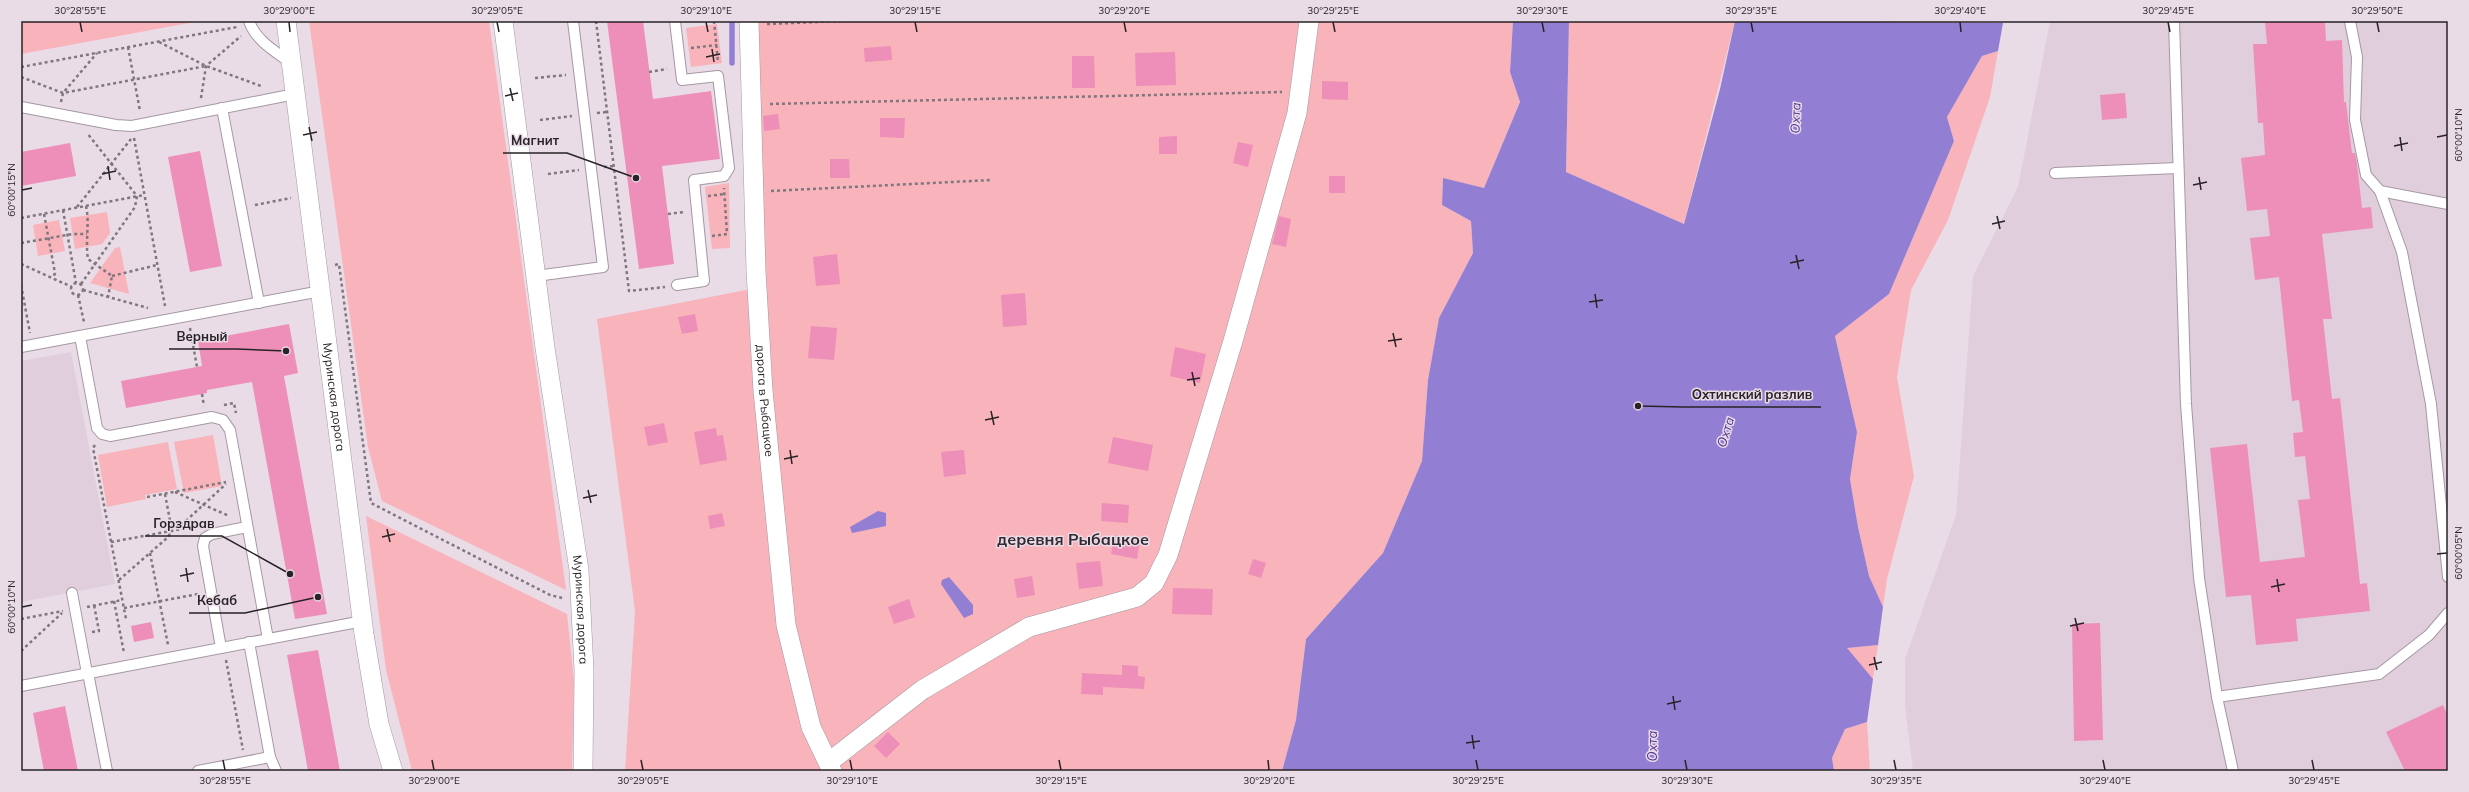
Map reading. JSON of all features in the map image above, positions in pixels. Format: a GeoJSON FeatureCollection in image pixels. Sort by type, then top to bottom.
{"type":"FeatureCollection","features":[{"type":"Feature","properties":{"kind":"street","name":"Муринская дорога"},"geometry":{"type":"LineString","coordinates":[[286,21],[321,291],[346,501],[363,621],[379,724],[393,771]]}},
{"type":"Feature","properties":{"kind":"street","name":"Муринская дорога"},"geometry":{"type":"LineString","coordinates":[[503,21],[536,276],[579,570],[584,670],[583,771]]}},
{"type":"Feature","properties":{"kind":"street"},"geometry":{"type":"LineString","coordinates":[[831,767],[922,690],[1028,627],[1137,597],[1154,583],[1168,555],[1233,341],[1297,113],[1309,21]]}},
{"type":"Feature","properties":{"kind":"street","name":"дорога в Рыбацкое"},"geometry":{"type":"LineString","coordinates":[[749,23],[754,192],[763,391],[786,625],[811,727],[831,767]]}},
{"type":"Feature","properties":{"kind":"lane"},"geometry":{"type":"LineString","coordinates":[[536,276],[603,268],[573,21]]}},
{"type":"Feature","properties":{"kind":"lane"},"geometry":{"type":"LineString","coordinates":[[675,21],[682,80],[718,76],[729,168],[724,176],[694,180],[704,280],[677,285]]}},
{"type":"Feature","properties":{"kind":"lane"},"geometry":{"type":"LineString","coordinates":[[2174,21],[2186,404],[2197,554],[2217,698],[2233,771]]}},
{"type":"Feature","properties":{"kind":"lane"},"geometry":{"type":"LineString","coordinates":[[2350,21],[2357,57],[2355,120],[2366,175],[2380,191],[2402,252],[2431,404],[2448,577]]}},
{"type":"Feature","properties":{"kind":"lane"},"geometry":{"type":"LineString","coordinates":[[246,23],[261,40],[291,63]]}},
{"type":"Feature","properties":{"kind":"lane"},"geometry":{"type":"LineString","coordinates":[[21,107],[116,126],[142,124],[295,94]]}},
{"type":"Feature","properties":{"kind":"lane"},"geometry":{"type":"LineString","coordinates":[[222,108],[259,303]]}},
{"type":"Feature","properties":{"kind":"lane"},"geometry":{"type":"LineString","coordinates":[[2055,173],[2178,168]]}},
{"type":"Feature","properties":{"kind":"lane"},"geometry":{"type":"LineString","coordinates":[[2380,191],[2448,204]]}},
{"type":"Feature","properties":{"kind":"lane"},"geometry":{"type":"LineString","coordinates":[[21,347],[167,317],[188,316],[321,291]]}},
{"type":"Feature","properties":{"kind":"lane"},"geometry":{"type":"LineString","coordinates":[[83,335],[97,428],[102,434],[110,436],[212,417],[223,420],[230,430],[268,639]]}},
{"type":"Feature","properties":{"kind":"lane"},"geometry":{"type":"LineString","coordinates":[[221,648],[203,546],[205,538],[212,534],[247,522]]}},
{"type":"Feature","properties":{"kind":"lane"},"geometry":{"type":"LineString","coordinates":[[72,593],[107,771]]}},
{"type":"Feature","properties":{"kind":"lane"},"geometry":{"type":"LineString","coordinates":[[2217,698],[2379,674],[2429,635],[2448,613]]}},
{"type":"Feature","properties":{"kind":"lane"},"geometry":{"type":"LineString","coordinates":[[21,686],[363,621]]}},
{"type":"Feature","properties":{"kind":"lane"},"geometry":{"type":"LineString","coordinates":[[249,642],[270,757],[276,771]]}},
{"type":"Feature","properties":{"kind":"lane"},"geometry":{"type":"LineString","coordinates":[[198,771],[270,757]]}},
{"type":"Feature","properties":{"kind":"path"},"geometry":{"type":"LineString","coordinates":[[596,21],[629,291],[677,285]]}},
{"type":"Feature","properties":{"kind":"path"},"geometry":{"type":"LineString","coordinates":[[714,21],[717,45],[718,76]]}},
{"type":"Feature","properties":{"kind":"path"},"geometry":{"type":"LineString","coordinates":[[749,23],[843,21]]}},
{"type":"Feature","properties":{"kind":"path"},"geometry":{"type":"LineString","coordinates":[[21,67],[246,23]]}},
{"type":"Feature","properties":{"kind":"path"},"geometry":{"type":"LineString","coordinates":[[21,77],[63,93],[206,66],[246,32]]}},
{"type":"Feature","properties":{"kind":"path"},"geometry":{"type":"LineString","coordinates":[[159,41],[206,66],[264,88]]}},
{"type":"Feature","properties":{"kind":"path"},"geometry":{"type":"LineString","coordinates":[[678,50],[717,45]]}},
{"type":"Feature","properties":{"kind":"path"},"geometry":{"type":"LineString","coordinates":[[128,47],[142,124]]}},
{"type":"Feature","properties":{"kind":"path"},"geometry":{"type":"LineString","coordinates":[[59,114],[63,93],[97,53]]}},
{"type":"Feature","properties":{"kind":"path"},"geometry":{"type":"LineString","coordinates":[[199,113],[206,66]]}},
{"type":"Feature","properties":{"kind":"path"},"geometry":{"type":"LineString","coordinates":[[649,72],[681,67]]}},
{"type":"Feature","properties":{"kind":"path"},"geometry":{"type":"LineString","coordinates":[[751,105],[1299,91]]}},
{"type":"Feature","properties":{"kind":"path"},"geometry":{"type":"LineString","coordinates":[[74,117],[136,196],[134,207],[81,284]]}},
{"type":"Feature","properties":{"kind":"path"},"geometry":{"type":"LineString","coordinates":[[77,208],[134,135],[167,317],[83,290]]}},
{"type":"Feature","properties":{"kind":"path"},"geometry":{"type":"LineString","coordinates":[[700,237],[727,234],[724,176]]}},
{"type":"Feature","properties":{"kind":"path"},"geometry":{"type":"LineString","coordinates":[[754,192],[992,180]]}},
{"type":"Feature","properties":{"kind":"path"},"geometry":{"type":"LineString","coordinates":[[21,218],[144,195]]}},
{"type":"Feature","properties":{"kind":"path"},"geometry":{"type":"LineString","coordinates":[[241,208],[292,198]]}},
{"type":"Feature","properties":{"kind":"path"},"geometry":{"type":"LineString","coordinates":[[86,206],[88,259],[94,264],[112,276],[157,264]]}},
{"type":"Feature","properties":{"kind":"path"},"geometry":{"type":"LineString","coordinates":[[63,210],[76,283]]}},
{"type":"Feature","properties":{"kind":"path"},"geometry":{"type":"LineString","coordinates":[[44,214],[55,273],[53,278]]}},
{"type":"Feature","properties":{"kind":"path"},"geometry":{"type":"LineString","coordinates":[[21,243],[67,234],[87,234]]}},
{"type":"Feature","properties":{"kind":"path"},"geometry":{"type":"LineString","coordinates":[[21,264],[72,287]]}},
{"type":"Feature","properties":{"kind":"path"},"geometry":{"type":"LineString","coordinates":[[333,265],[339,264],[371,504],[550,594],[569,600]]}},
{"type":"Feature","properties":{"kind":"path"},"geometry":{"type":"LineString","coordinates":[[108,297],[112,276]]}},
{"type":"Feature","properties":{"kind":"path"},"geometry":{"type":"LineString","coordinates":[[76,283],[81,284]]}},
{"type":"Feature","properties":{"kind":"path"},"geometry":{"type":"LineString","coordinates":[[72,287],[76,283]]}},
{"type":"Feature","properties":{"kind":"path"},"geometry":{"type":"LineString","coordinates":[[81,284],[83,290]]}},
{"type":"Feature","properties":{"kind":"path"},"geometry":{"type":"LineString","coordinates":[[21,286],[32,345]]}},
{"type":"Feature","properties":{"kind":"path"},"geometry":{"type":"LineString","coordinates":[[72,287],[73,293],[78,295]]}},
{"type":"Feature","properties":{"kind":"path"},"geometry":{"type":"LineString","coordinates":[[78,295],[83,290]]}},
{"type":"Feature","properties":{"kind":"path"},"geometry":{"type":"LineString","coordinates":[[78,295],[83,335]]}},
{"type":"Feature","properties":{"kind":"path"},"geometry":{"type":"LineString","coordinates":[[188,316],[197,367]]}},
{"type":"Feature","properties":{"kind":"path"},"geometry":{"type":"LineString","coordinates":[[202,394],[204,408]]}},
{"type":"Feature","properties":{"kind":"path"},"geometry":{"type":"LineString","coordinates":[[102,434],[93,448],[126,619]]}},
{"type":"Feature","properties":{"kind":"path"},"geometry":{"type":"LineString","coordinates":[[177,530],[229,482]]}},
{"type":"Feature","properties":{"kind":"path"},"geometry":{"type":"LineString","coordinates":[[148,497],[222,483]]}},
{"type":"Feature","properties":{"kind":"path"},"geometry":{"type":"LineString","coordinates":[[174,492],[236,519],[247,522]]}},
{"type":"Feature","properties":{"kind":"path"},"geometry":{"type":"LineString","coordinates":[[165,494],[172,531]]}},
{"type":"Feature","properties":{"kind":"path"},"geometry":{"type":"LineString","coordinates":[[111,542],[199,526]]}},
{"type":"Feature","properties":{"kind":"path"},"geometry":{"type":"LineString","coordinates":[[118,581],[172,531]]}},
{"type":"Feature","properties":{"kind":"path"},"geometry":{"type":"LineString","coordinates":[[150,553],[170,658]]}},
{"type":"Feature","properties":{"kind":"path"},"geometry":{"type":"LineString","coordinates":[[124,608],[211,591]]}},
{"type":"Feature","properties":{"kind":"path"},"geometry":{"type":"LineString","coordinates":[[21,651],[65,611]]}},
{"type":"Feature","properties":{"kind":"path"},"geometry":{"type":"LineString","coordinates":[[226,660],[245,762]]}},
{"type":"Feature","properties":{"kind":"shaded area"},"geometry":{"type":"Polygon","coordinates":[[[21,21],[200,21],[21,54],[21,21]]]}},
{"type":"Feature","properties":{"kind":"shaded area"},"geometry":{"type":"Polygon","coordinates":[[[309,21],[489,21],[566,590],[382,501],[368,447],[309,21]]]}},
{"type":"Feature","properties":{"kind":"shaded area"},"geometry":{"type":"Polygon","coordinates":[[[756,21],[1513,21],[1510,72],[1520,102],[1484,188],[1443,179],[1442,205],[1471,221],[1473,253],[1439,318],[1428,380],[1422,461],[1383,553],[1306,639],[1296,720],[1282,771],[625,771],[635,611],[597,319],[766,286],[756,21]]]}},
{"type":"Feature","properties":{"kind":"shaded area"},"geometry":{"type":"Polygon","coordinates":[[[1569,21],[1735,21],[1684,224],[1566,172],[1569,21]]]}},
{"type":"Feature","properties":{"kind":"shaded area"},"geometry":{"type":"Polygon","coordinates":[[[2050,21],[2448,21],[2448,771],[1913,771],[1905,706],[1905,659],[1956,515],[1973,276],[2018,187],[2050,21]]]}},
{"type":"Feature","properties":{"kind":"shaded area"},"geometry":{"type":"Polygon","coordinates":[[[717,24],[722,63],[691,67],[686,28],[717,24]]]}},
{"type":"Feature","properties":{"kind":"shaded area"},"geometry":{"type":"Polygon","coordinates":[[[1998,51],[1990,97],[1948,220],[1911,290],[1897,377],[1914,476],[1887,579],[1883,607],[1869,576],[1858,527],[1850,479],[1857,432],[1835,336],[1889,294],[1954,141],[1947,117],[1982,56],[1998,51]]]}},
{"type":"Feature","properties":{"kind":"shaded area"},"geometry":{"type":"Polygon","coordinates":[[[729,183],[730,248],[712,249],[705,187],[729,183]]]}},
{"type":"Feature","properties":{"kind":"shaded area"},"geometry":{"type":"Polygon","coordinates":[[[107,212],[110,233],[102,244],[75,249],[70,218],[107,212]]]}},
{"type":"Feature","properties":{"kind":"shaded area"},"geometry":{"type":"Polygon","coordinates":[[[59,220],[65,251],[38,256],[33,225],[59,220]]]}},
{"type":"Feature","properties":{"kind":"shaded area"},"geometry":{"type":"Polygon","coordinates":[[[120,247],[129,294],[90,283],[115,248],[120,247]]]}},
{"type":"Feature","properties":{"kind":"shaded area"},"geometry":{"type":"Polygon","coordinates":[[[71,352],[115,584],[21,602],[21,361],[71,352]]]}},
{"type":"Feature","properties":{"kind":"shaded area"},"geometry":{"type":"Polygon","coordinates":[[[213,435],[222,486],[184,493],[174,442],[213,435]]]}},
{"type":"Feature","properties":{"kind":"shaded area"},"geometry":{"type":"Polygon","coordinates":[[[168,442],[177,489],[145,495],[146,499],[107,507],[98,455],[168,442]]]}},
{"type":"Feature","properties":{"kind":"shaded area"},"geometry":{"type":"Polygon","coordinates":[[[366,516],[567,614],[574,681],[572,771],[412,771],[386,670],[366,516]]]}},
{"type":"Feature","properties":{"kind":"shaded area"},"geometry":{"type":"Polygon","coordinates":[[[1878,645],[1873,679],[1846,648],[1878,645]]]}},
{"type":"Feature","properties":{"kind":"shaded area"},"geometry":{"type":"Polygon","coordinates":[[[1867,722],[1870,771],[1834,771],[1832,758],[1845,729],[1867,722]]]}},
{"type":"Feature","properties":{"kind":"water","name":"Охта"},"geometry":{"type":"Polygon","coordinates":[[[1513,21],[1569,21],[1566,172],[1684,224],[1720,89],[1735,21],[2003,23],[1998,51],[1982,56],[1947,117],[1954,141],[1889,294],[1835,336],[1857,432],[1850,479],[1858,527],[1869,576],[1883,607],[1878,645],[1847,648],[1873,679],[1867,722],[1845,729],[1832,758],[1834,771],[1282,771],[1296,720],[1306,639],[1383,553],[1422,461],[1428,380],[1439,318],[1473,253],[1471,221],[1442,205],[1443,178],[1484,188],[1520,102],[1510,72],[1513,21]]]}},
{"type":"Feature","properties":{"kind":"water"},"geometry":{"type":"Polygon","coordinates":[[[878,511],[886,513],[886,526],[852,533],[850,527],[878,511]]]}},
{"type":"Feature","properties":{"kind":"water"},"geometry":{"type":"Polygon","coordinates":[[[949,577],[973,605],[973,614],[964,618],[941,584],[942,580],[949,577]]]}},
{"type":"Feature","properties":{"kind":"building"},"geometry":{"type":"Polygon","coordinates":[[[607,21],[643,21],[653,99],[711,91],[720,159],[662,166],[674,264],[639,269],[607,21]]]}},
{"type":"Feature","properties":{"kind":"building"},"geometry":{"type":"Polygon","coordinates":[[[2265,21],[2325,21],[2326,41],[2342,40],[2344,102],[2346,102],[2352,153],[2355,153],[2357,164],[2362,208],[2371,207],[2373,228],[2322,234],[2332,319],[2323,319],[2332,399],[2340,398],[2360,584],[2367,583],[2370,611],[2296,619],[2298,641],[2256,645],[2251,595],[2226,597],[2210,448],[2247,444],[2260,562],[2305,557],[2298,500],[2310,499],[2305,456],[2295,457],[2293,433],[2303,432],[2299,400],[2292,401],[2279,277],[2255,280],[2250,238],[2270,236],[2267,209],[2247,211],[2241,158],[2265,155],[2263,123],[2258,123],[2253,44],[2267,44],[2265,21]]]}},
{"type":"Feature","properties":{"kind":"building"},"geometry":{"type":"Polygon","coordinates":[[[891,46],[892,60],[865,62],[864,48],[891,46]]]}},
{"type":"Feature","properties":{"kind":"building"},"geometry":{"type":"Polygon","coordinates":[[[1175,52],[1176,85],[1136,86],[1135,53],[1175,52]]]}},
{"type":"Feature","properties":{"kind":"building"},"geometry":{"type":"Polygon","coordinates":[[[1072,56],[1094,56],[1095,88],[1072,88],[1072,56]]]}},
{"type":"Feature","properties":{"kind":"building"},"geometry":{"type":"Polygon","coordinates":[[[1322,81],[1348,82],[1348,100],[1322,99],[1322,81]]]}},
{"type":"Feature","properties":{"kind":"building"},"geometry":{"type":"Polygon","coordinates":[[[2125,93],[2127,118],[2102,120],[2100,95],[2125,93]]]}},
{"type":"Feature","properties":{"kind":"building"},"geometry":{"type":"Polygon","coordinates":[[[778,114],[780,129],[764,131],[763,116],[778,114]]]}},
{"type":"Feature","properties":{"kind":"building"},"geometry":{"type":"Polygon","coordinates":[[[880,118],[905,118],[904,138],[880,137],[880,118]]]}},
{"type":"Feature","properties":{"kind":"building"},"geometry":{"type":"Polygon","coordinates":[[[1177,136],[1177,154],[1159,154],[1159,137],[1177,136]]]}},
{"type":"Feature","properties":{"kind":"building"},"geometry":{"type":"Polygon","coordinates":[[[1238,142],[1253,145],[1248,167],[1233,163],[1238,142]]]}},
{"type":"Feature","properties":{"kind":"building"},"geometry":{"type":"Polygon","coordinates":[[[70,143],[76,176],[21,186],[21,152],[70,143]]]}},
{"type":"Feature","properties":{"kind":"building"},"geometry":{"type":"Polygon","coordinates":[[[200,151],[222,266],[190,272],[168,157],[200,151]]]}},
{"type":"Feature","properties":{"kind":"building"},"geometry":{"type":"Polygon","coordinates":[[[830,159],[849,159],[850,178],[830,178],[830,159]]]}},
{"type":"Feature","properties":{"kind":"building"},"geometry":{"type":"Polygon","coordinates":[[[1329,176],[1345,176],[1345,193],[1329,193],[1329,176]]]}},
{"type":"Feature","properties":{"kind":"building"},"geometry":{"type":"Polygon","coordinates":[[[1279,216],[1291,219],[1286,247],[1272,244],[1279,216]]]}},
{"type":"Feature","properties":{"kind":"building"},"geometry":{"type":"Polygon","coordinates":[[[837,254],[840,284],[816,286],[813,257],[837,254]]]}},
{"type":"Feature","properties":{"kind":"building"},"geometry":{"type":"Polygon","coordinates":[[[1025,293],[1027,325],[1003,327],[1001,295],[1025,293]]]}},
{"type":"Feature","properties":{"kind":"building"},"geometry":{"type":"Polygon","coordinates":[[[695,314],[698,331],[682,334],[678,317],[695,314]]]}},
{"type":"Feature","properties":{"kind":"building"},"geometry":{"type":"Polygon","coordinates":[[[289,324],[298,373],[284,376],[327,614],[295,619],[252,382],[207,390],[207,393],[126,408],[121,381],[202,366],[198,341],[289,324]]]}},
{"type":"Feature","properties":{"kind":"building"},"geometry":{"type":"Polygon","coordinates":[[[811,326],[837,328],[834,360],[808,358],[811,326]]]}},
{"type":"Feature","properties":{"kind":"building"},"geometry":{"type":"Polygon","coordinates":[[[1175,347],[1206,354],[1200,383],[1170,376],[1175,347]]]}},
{"type":"Feature","properties":{"kind":"building"},"geometry":{"type":"Polygon","coordinates":[[[664,423],[668,442],[648,446],[644,427],[664,423]]]}},
{"type":"Feature","properties":{"kind":"building"},"geometry":{"type":"Polygon","coordinates":[[[716,428],[717,436],[723,435],[727,460],[700,465],[694,432],[716,428]]]}},
{"type":"Feature","properties":{"kind":"building"},"geometry":{"type":"Polygon","coordinates":[[[1113,437],[1153,445],[1148,471],[1108,463],[1113,437]]]}},
{"type":"Feature","properties":{"kind":"building"},"geometry":{"type":"Polygon","coordinates":[[[964,450],[966,474],[944,477],[941,452],[964,450]]]}},
{"type":"Feature","properties":{"kind":"building"},"geometry":{"type":"Polygon","coordinates":[[[1102,503],[1129,505],[1128,523],[1101,521],[1102,503]]]}},
{"type":"Feature","properties":{"kind":"building"},"geometry":{"type":"Polygon","coordinates":[[[722,513],[725,526],[710,529],[708,516],[722,513]]]}},
{"type":"Feature","properties":{"kind":"building"},"geometry":{"type":"Polygon","coordinates":[[[1114,535],[1140,540],[1137,559],[1111,554],[1114,535]]]}},
{"type":"Feature","properties":{"kind":"building"},"geometry":{"type":"Polygon","coordinates":[[[1253,559],[1266,563],[1261,578],[1248,574],[1253,559]]]}},
{"type":"Feature","properties":{"kind":"building"},"geometry":{"type":"Polygon","coordinates":[[[1100,561],[1103,586],[1079,589],[1076,563],[1100,561]]]}},
{"type":"Feature","properties":{"kind":"building"},"geometry":{"type":"Polygon","coordinates":[[[1032,576],[1035,595],[1017,598],[1014,579],[1032,576]]]}},
{"type":"Feature","properties":{"kind":"building"},"geometry":{"type":"Polygon","coordinates":[[[1173,588],[1213,589],[1212,615],[1172,614],[1173,588]]]}},
{"type":"Feature","properties":{"kind":"building"},"geometry":{"type":"Polygon","coordinates":[[[909,599],[915,617],[894,624],[888,607],[909,599]]]}},
{"type":"Feature","properties":{"kind":"building"},"geometry":{"type":"Polygon","coordinates":[[[151,622],[154,638],[134,642],[131,626],[151,622]]]}},
{"type":"Feature","properties":{"kind":"building"},"geometry":{"type":"Polygon","coordinates":[[[2100,623],[2103,740],[2074,741],[2072,624],[2100,623]]]}},
{"type":"Feature","properties":{"kind":"building"},"geometry":{"type":"Polygon","coordinates":[[[318,650],[340,771],[308,771],[287,655],[318,650]]]}},
{"type":"Feature","properties":{"kind":"building"},"geometry":{"type":"Polygon","coordinates":[[[1122,665],[1138,666],[1138,676],[1145,677],[1144,689],[1103,687],[1103,695],[1081,694],[1082,673],[1122,675],[1122,665]]]}},
{"type":"Feature","properties":{"kind":"building"},"geometry":{"type":"Polygon","coordinates":[[[2443,705],[2448,716],[2448,771],[2405,771],[2386,732],[2443,705]]]}},
{"type":"Feature","properties":{"kind":"building"},"geometry":{"type":"Polygon","coordinates":[[[65,706],[78,771],[44,771],[33,713],[65,706]]]}},
{"type":"Feature","properties":{"kind":"building"},"geometry":{"type":"Polygon","coordinates":[[[888,732],[900,744],[886,758],[874,746],[888,732]]]}},
{"type":"Feature","properties":{"kind":"waterway"},"geometry":{"type":"LineString","coordinates":[[732,21],[732,63]]}},
{"type":"Feature","properties":{"kind":"place","name":"Магнит"},"geometry":{"type":"Point","coordinates":[636,178]}},
{"type":"Feature","properties":{"kind":"place","name":"Верный"},"geometry":{"type":"Point","coordinates":[286,351]}},
{"type":"Feature","properties":{"kind":"place","name":"Охтинский разлив"},"geometry":{"type":"Point","coordinates":[1638,406]}},
{"type":"Feature","properties":{"kind":"place","name":"Горздрав"},"geometry":{"type":"Point","coordinates":[290,574]}},
{"type":"Feature","properties":{"kind":"place","name":"Кебаб"},"geometry":{"type":"Point","coordinates":[318,597]}},
{"type":"Feature","properties":{"kind":"district","name":"деревня Рыбацкое"},"geometry":{"type":"Point","coordinates":[1073,539]}}]}
